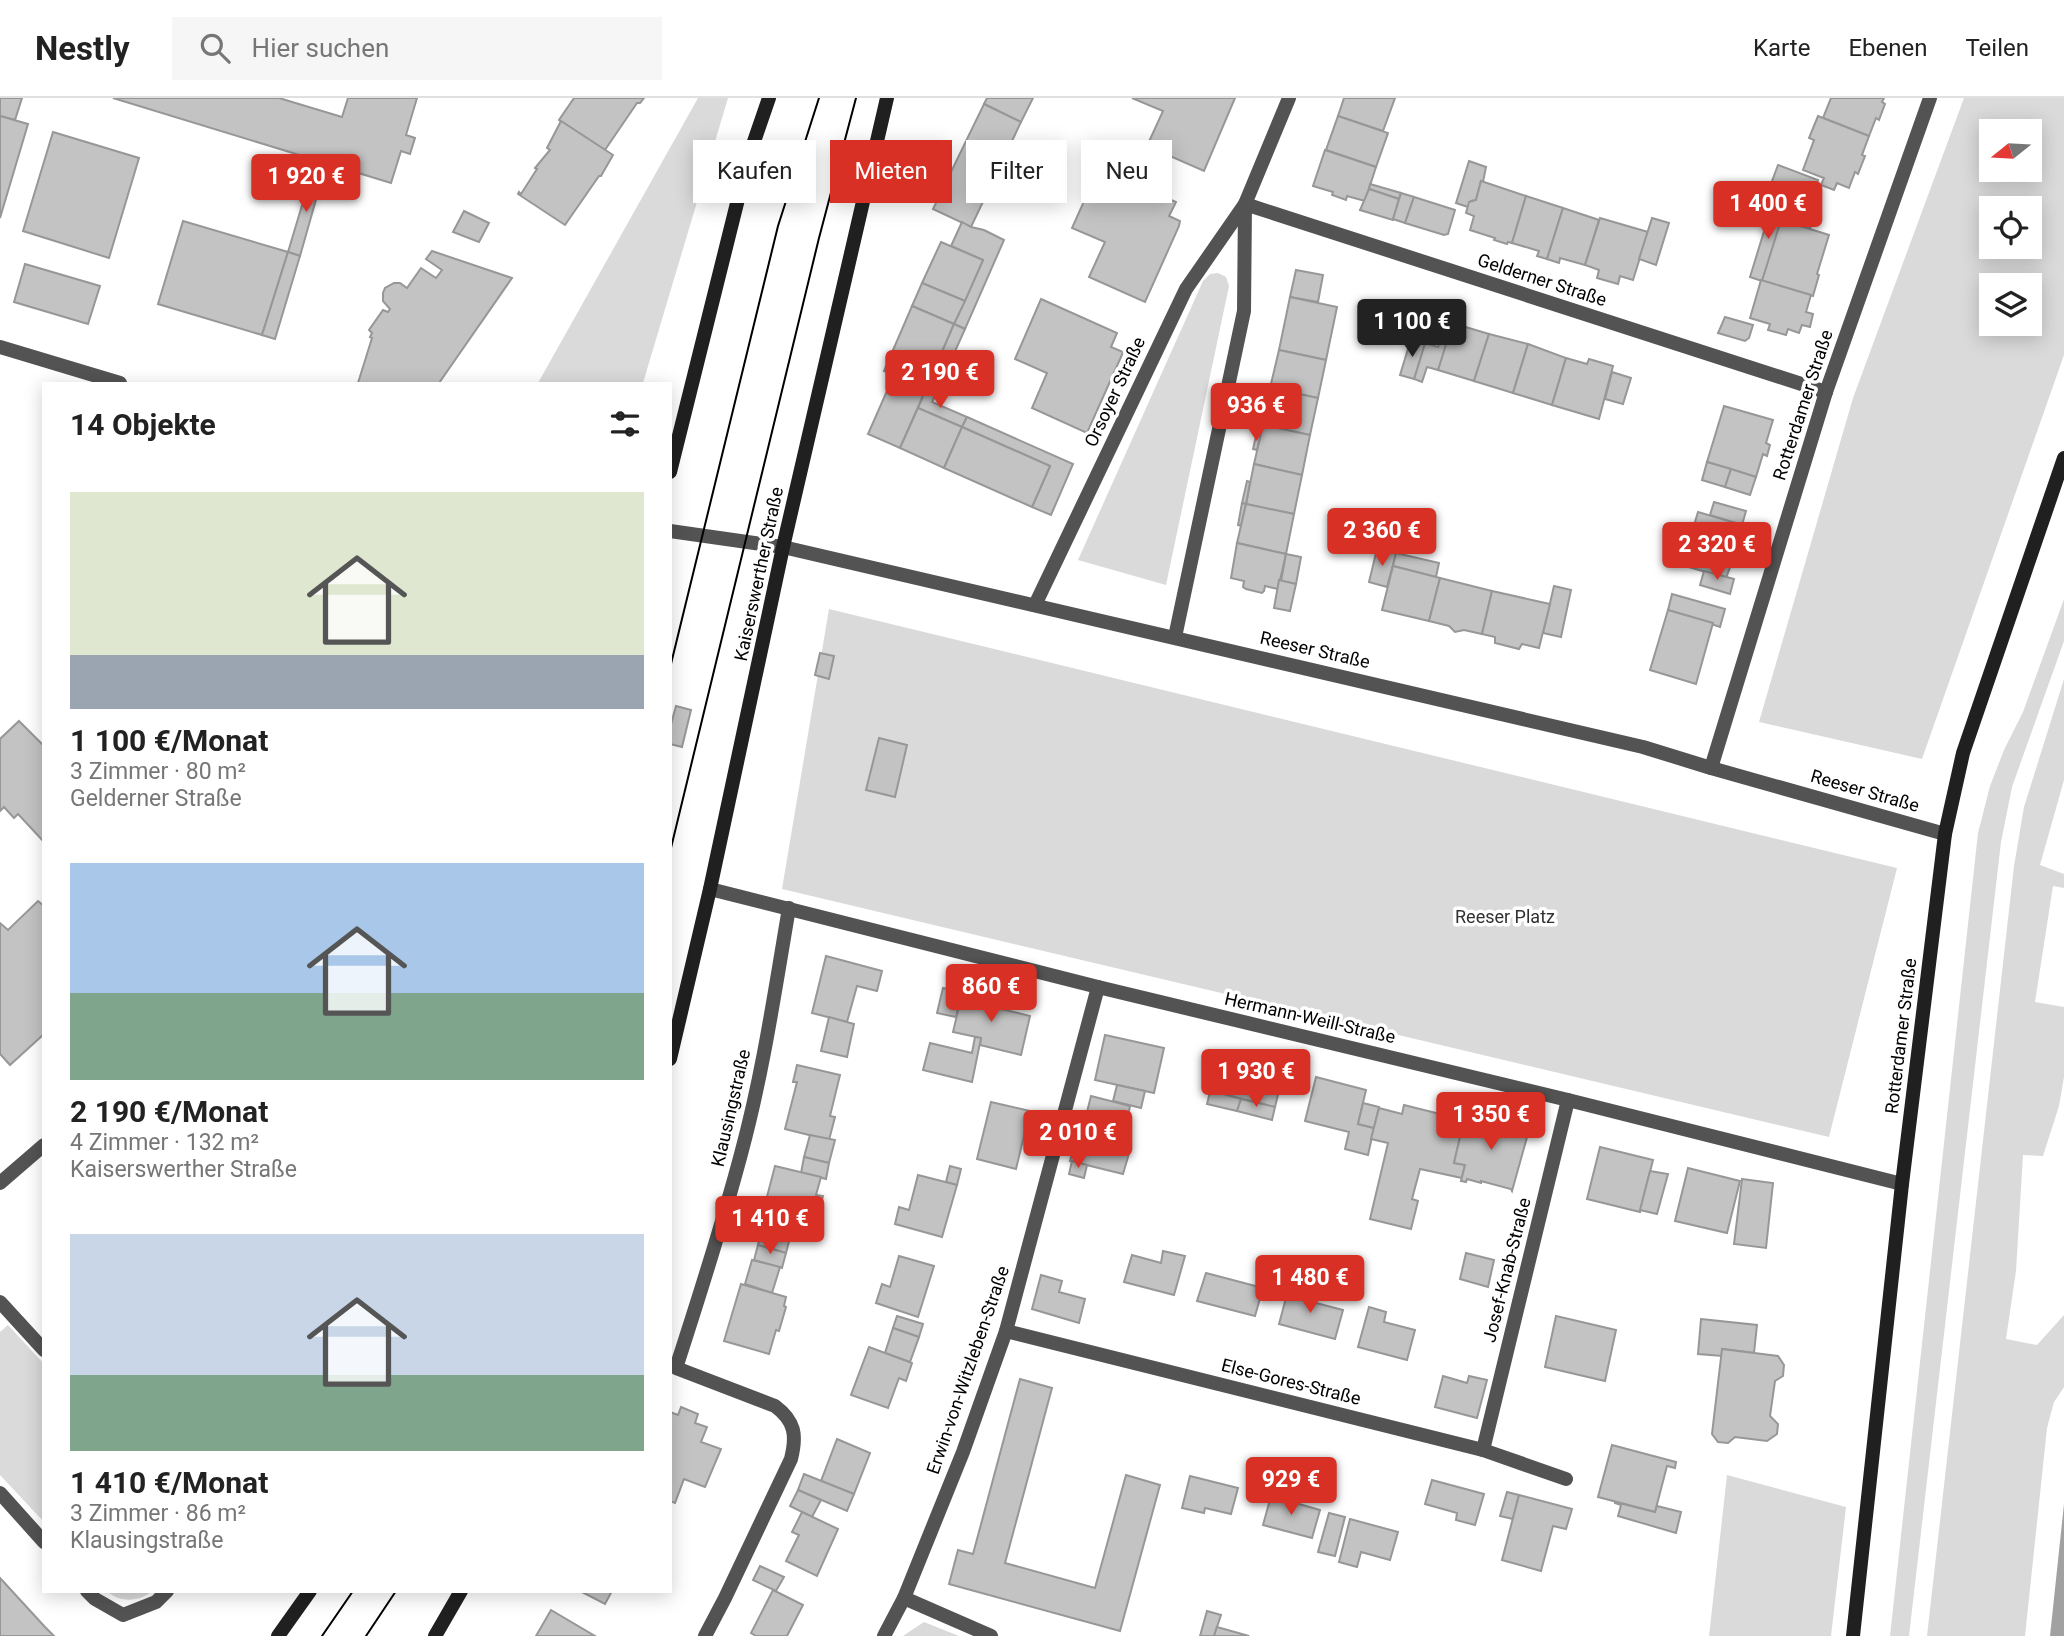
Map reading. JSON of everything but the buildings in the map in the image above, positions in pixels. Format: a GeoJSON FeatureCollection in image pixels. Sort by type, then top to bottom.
{"type":"FeatureCollection","features":[{"type":"Feature","properties":{"kind":"street"},"geometry":{"type":"LineString","coordinates":[[672,464],[738,197],[769,98]]}},
{"type":"Feature","properties":{"kind":"street","name":"Kaiserswerther Straße"},"geometry":{"type":"LineString","coordinates":[[672,1050],[710,889],[783,547],[887,98]]}},
{"type":"Feature","properties":{"kind":"street","name":"Orsoyer Straße"},"geometry":{"type":"LineString","coordinates":[[1035,606],[1186,289],[1245,204],[1289,98]]}},
{"type":"Feature","properties":{"kind":"street","name":"Rotterdamer Straße"},"geometry":{"type":"LineString","coordinates":[[1711,768],[1826,392],[1930,98]]}},
{"type":"Feature","properties":{"kind":"street","name":"Orsoyer Straße"},"geometry":{"type":"LineString","coordinates":[[1175,637],[1244,311],[1245,204]]}},
{"type":"Feature","properties":{"kind":"street","name":"Gelderner Straße"},"geometry":{"type":"LineString","coordinates":[[1245,204],[1826,392]]}},
{"type":"Feature","properties":{"kind":"street"},"geometry":{"type":"LineString","coordinates":[[0,346],[117,382]]}},
{"type":"Feature","properties":{"kind":"street","name":"Rotterdamer Straße"},"geometry":{"type":"LineString","coordinates":[[1853,1636],[1902,1184],[1945,834],[1962,753],[2064,458]]}},
{"type":"Feature","properties":{"kind":"street","name":"Reeser Straße"},"geometry":{"type":"LineString","coordinates":[[672,531],[783,547],[1643,747],[1945,834]]}},
{"type":"Feature","properties":{"kind":"street","name":"Hermann-Weill-Straße"},"geometry":{"type":"LineString","coordinates":[[710,889],[1902,1184]]}},
{"type":"Feature","properties":{"kind":"street","name":"Klausingstraße"},"geometry":{"type":"LineString","coordinates":[[705,1636],[731,1586],[794,1448],[793,1425],[786,1414],[775,1406],[676,1368],[742,1152],[767,1038],[789,908]]}},
{"type":"Feature","properties":{"kind":"street","name":"Erwin-von-Witzleben-Straße"},"geometry":{"type":"LineString","coordinates":[[884,1636],[904,1598],[963,1451],[1006,1331],[1098,987]]}},
{"type":"Feature","properties":{"kind":"street","name":"Josef-Knab-Straße"},"geometry":{"type":"LineString","coordinates":[[1482,1450],[1568,1100]]}},
{"type":"Feature","properties":{"kind":"street"},"geometry":{"type":"LineString","coordinates":[[0,1183],[42,1147]]}},
{"type":"Feature","properties":{"kind":"street"},"geometry":{"type":"LineString","coordinates":[[0,1302],[42,1348]]}},
{"type":"Feature","properties":{"kind":"street","name":"Else-Gores-Straße"},"geometry":{"type":"LineString","coordinates":[[1006,1331],[1482,1450],[1566,1479]]}},
{"type":"Feature","properties":{"kind":"street"},"geometry":{"type":"LineString","coordinates":[[0,1493],[42,1540]]}},
{"type":"Feature","properties":{"kind":"street"},"geometry":{"type":"LineString","coordinates":[[89,1593],[95,1600],[123,1615],[156,1602],[165,1593]]}},
{"type":"Feature","properties":{"kind":"street"},"geometry":{"type":"LineString","coordinates":[[278,1636],[309,1593]]}},
{"type":"Feature","properties":{"kind":"street"},"geometry":{"type":"LineString","coordinates":[[435,1636],[460,1593]]}},
{"type":"Feature","properties":{"kind":"street"},"geometry":{"type":"LineString","coordinates":[[904,1598],[991,1636]]}},
{"type":"Feature","properties":{"kind":"green space"},"geometry":{"type":"Polygon","coordinates":[[[698,98],[728,98],[715,140],[693,140],[693,203],[697,203],[643,382],[539,382],[698,98]]]}},
{"type":"Feature","properties":{"kind":"green space"},"geometry":{"type":"Polygon","coordinates":[[[1964,98],[2064,98],[2064,355],[1922,759],[1759,722],[1853,398],[1964,98]]]}},
{"type":"Feature","properties":{"kind":"green space"},"geometry":{"type":"Polygon","coordinates":[[[1218,273],[1226,277],[1229,286],[1166,585],[1078,560],[1203,281],[1210,274],[1218,273]]]}},
{"type":"Feature","properties":{"kind":"green space"},"geometry":{"type":"Polygon","coordinates":[[[2064,599],[2064,641],[2012,787],[2001,842],[1909,1636],[1890,1636],[1978,833],[1990,786],[2023,712],[2064,599]]]}},
{"type":"Feature","properties":{"kind":"green space","name":"Reeser Platz"},"geometry":{"type":"Polygon","coordinates":[[[829,609],[1897,868],[1829,1137],[782,889],[829,609]]]}},
{"type":"Feature","properties":{"kind":"green space"},"geometry":{"type":"Polygon","coordinates":[[[2064,679],[2064,780],[2040,865],[2064,874],[2064,888],[2053,886],[2035,1002],[2064,1007],[2064,1077],[2059,1106],[2043,1156],[2023,1155],[2016,1271],[2006,1339],[2037,1345],[2064,1315],[2064,1387],[2054,1402],[2047,1428],[2025,1636],[1927,1636],[2014,866],[2024,807],[2064,679]]]}},
{"type":"Feature","properties":{"kind":"green space"},"geometry":{"type":"Polygon","coordinates":[[[8,1325],[42,1362],[42,1520],[0,1475],[0,1332],[8,1325]]]}},
{"type":"Feature","properties":{"kind":"green space"},"geometry":{"type":"Polygon","coordinates":[[[1727,1475],[1846,1507],[1831,1636],[1709,1636],[1727,1475]]]}},
{"type":"Feature","properties":{"kind":"green space"},"geometry":{"type":"Polygon","coordinates":[[[110,1593],[150,1593],[130,1600],[110,1593]]]}},
{"type":"Feature","properties":{"kind":"green space"},"geometry":{"type":"Polygon","coordinates":[[[924,1622],[959,1636],[903,1636],[924,1622]]]}},
{"type":"Feature","properties":{"kind":"shaded area"},"geometry":{"type":"Polygon","coordinates":[[[2064,1504],[2064,1636],[2050,1636],[2064,1504]]]}},
{"type":"Feature","properties":{"kind":"tram line"},"geometry":{"type":"LineString","coordinates":[[672,660],[778,226],[819,98]]}},
{"type":"Feature","properties":{"kind":"tram line"},"geometry":{"type":"LineString","coordinates":[[672,844],[819,238],[856,98]]}},
{"type":"Feature","properties":{"kind":"tram line"},"geometry":{"type":"LineString","coordinates":[[322,1636],[352,1593]]}},
{"type":"Feature","properties":{"kind":"tram line"},"geometry":{"type":"LineString","coordinates":[[366,1636],[395,1593]]}}]}
